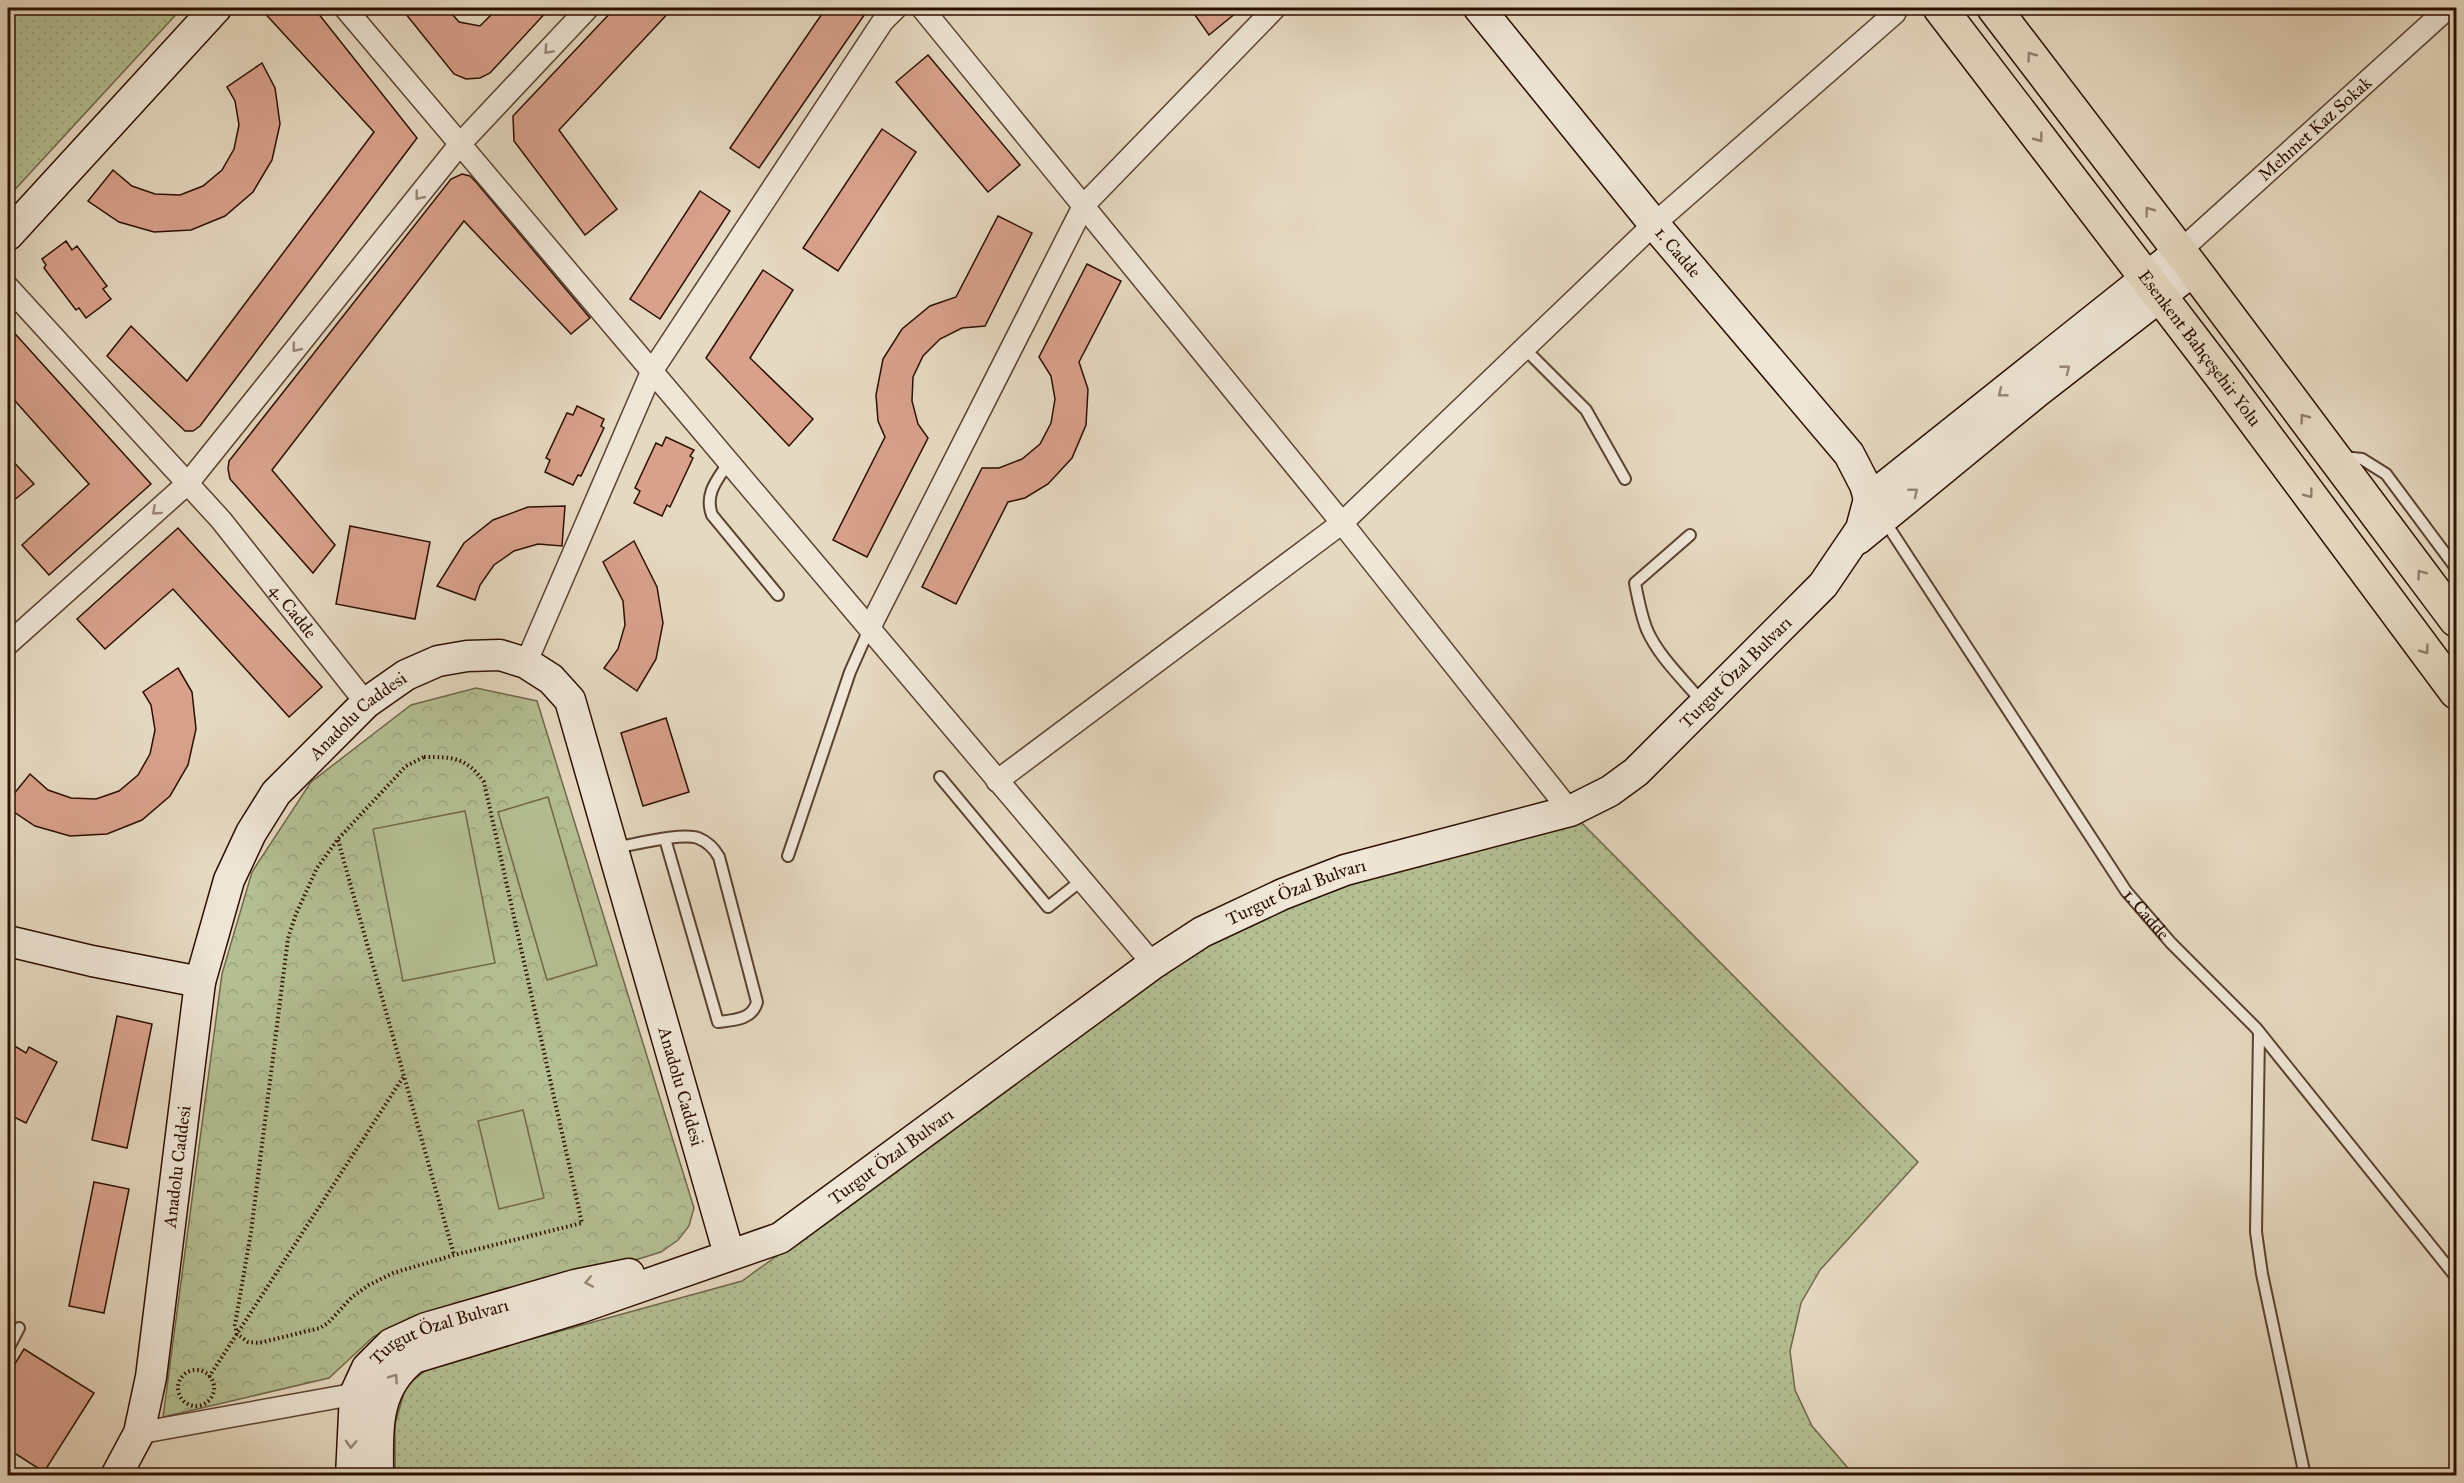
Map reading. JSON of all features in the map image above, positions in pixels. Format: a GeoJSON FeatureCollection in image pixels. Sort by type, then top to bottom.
{"type":"FeatureCollection","features":[{"type":"Feature","properties":{"kind":"main road","name":"Esenkent Bahçeşehir Yolu"},"geometry":{"type":"LineString","coordinates":[[1940,8],[2457,692]]}},
{"type":"Feature","properties":{"kind":"main road"},"geometry":{"type":"LineString","coordinates":[[1994,8],[2187,260],[2457,620]]}},
{"type":"Feature","properties":{"kind":"street"},"geometry":{"type":"LineString","coordinates":[[8,235],[216,8]]}},
{"type":"Feature","properties":{"kind":"street"},"geometry":{"type":"LineString","coordinates":[[345,8],[1153,964]]}},
{"type":"Feature","properties":{"kind":"street"},"geometry":{"type":"LineString","coordinates":[[8,644],[188,483],[460,144],[588,8]]}},
{"type":"Feature","properties":{"kind":"street"},"geometry":{"type":"LineString","coordinates":[[526,663],[652,371],[883,21],[896,8]]}},
{"type":"Feature","properties":{"kind":"street"},"geometry":{"type":"LineString","coordinates":[[921,8],[1084,204],[1342,523],[1570,811]]}},
{"type":"Feature","properties":{"kind":"street"},"geometry":{"type":"LineString","coordinates":[[870,627],[1084,204],[1275,8]]}},
{"type":"Feature","properties":{"kind":"street","name":"1. Cadde"},"geometry":{"type":"LineString","coordinates":[[1479,8],[1654,224],[1849,454],[1876,508]]}},
{"type":"Feature","properties":{"kind":"street","name":"Mehmet Kaz Sokak"},"geometry":{"type":"LineString","coordinates":[[2187,260],[2448,8]]}},
{"type":"Feature","properties":{"kind":"street"},"geometry":{"type":"LineString","coordinates":[[997,781],[1342,523],[1654,224],[1895,13]]}},
{"type":"Feature","properties":{"kind":"street"},"geometry":{"type":"LineString","coordinates":[[1876,508],[2187,260]]}},
{"type":"Feature","properties":{"kind":"street","name":"4. Cadde"},"geometry":{"type":"LineString","coordinates":[[12,300],[162,455],[221,520],[366,704]]}},
{"type":"Feature","properties":{"kind":"street","name":"Turgut Özal Bulvarı"},"geometry":{"type":"LineString","coordinates":[[378,1476],[380,1418],[384,1396],[395,1374],[414,1358],[579,1308],[780,1238],[1153,964],[1202,932],[1283,894],[1345,870],[1570,811],[1610,791],[1636,772],[1823,585],[1853,543],[1864,522],[1876,508]]}},
{"type":"Feature","properties":{"kind":"street","name":"Anadolu Caddesi"},"geometry":{"type":"LineString","coordinates":[[116,1476],[139,1433],[156,1350],[200,982],[229,880],[252,833],[276,794],[366,704],[406,675],[438,661],[467,656],[500,655],[526,663],[551,679],[570,699],[729,1254]]}},
{"type":"Feature","properties":{"kind":"street"},"geometry":{"type":"LineString","coordinates":[[8,941],[92,961],[200,982]]}},
{"type":"Feature","properties":{"kind":"street","name":"Turgut Özal Bulvarı"},"geometry":{"type":"LineString","coordinates":[[351,1476],[355,1394],[367,1368],[391,1344],[414,1332],[575,1285],[729,1254]]}},
{"type":"Feature","properties":{"kind":"street"},"geometry":{"type":"LineString","coordinates":[[139,1433],[355,1394]]}},
{"type":"Feature","properties":{"kind":"lane"},"geometry":{"type":"LineString","coordinates":[[1524,348],[1586,410],[1625,479]]}},
{"type":"Feature","properties":{"kind":"lane"},"geometry":{"type":"LineString","coordinates":[[2332,456],[2358,458],[2382,470],[2457,568]]}},
{"type":"Feature","properties":{"kind":"lane"},"geometry":{"type":"LineString","coordinates":[[729,462],[711,489],[709,502],[712,515],[778,595]]}},
{"type":"Feature","properties":{"kind":"lane","name":"1. Cadde"},"geometry":{"type":"LineString","coordinates":[[1876,508],[2126,891],[2171,943],[2259,1033],[2457,1277]]}},
{"type":"Feature","properties":{"kind":"lane"},"geometry":{"type":"LineString","coordinates":[[1690,536],[1635,583],[1642,614],[1652,640],[1704,704]]}},
{"type":"Feature","properties":{"kind":"lane"},"geometry":{"type":"LineString","coordinates":[[788,856],[850,672],[870,627]]}},
{"type":"Feature","properties":{"kind":"lane"},"geometry":{"type":"LineString","coordinates":[[940,777],[1048,907],[1082,880]]}},
{"type":"Feature","properties":{"kind":"lane"},"geometry":{"type":"LineString","coordinates":[[612,849],[665,839],[684,836],[699,838],[714,848],[719,857],[758,1002],[753,1012],[744,1018],[718,1022],[665,839]]}},
{"type":"Feature","properties":{"kind":"lane"},"geometry":{"type":"LineString","coordinates":[[2259,1033],[2256,1232],[2262,1274],[2305,1476]]}},
{"type":"Feature","properties":{"kind":"lane"},"geometry":{"type":"LineString","coordinates":[[8,1349],[19,1328]]}},
{"type":"Feature","properties":{"kind":"path"},"geometry":{"type":"LineString","coordinates":[[424,757],[460,759],[474,768],[483,782],[582,1222],[454,1255],[393,1274],[369,1285],[347,1301],[328,1323],[320,1328],[259,1344],[248,1342],[237,1334],[235,1325],[250,1232],[288,938],[317,868],[338,839],[406,766],[424,757]]}},
{"type":"Feature","properties":{"kind":"path"},"geometry":{"type":"LineString","coordinates":[[338,839],[454,1255]]}},
{"type":"Feature","properties":{"kind":"path"},"geometry":{"type":"LineString","coordinates":[[209,1377],[405,1076]]}},
{"type":"Feature","properties":{"kind":"path"},"geometry":{"type":"LineString","coordinates":[[198,1371],[209,1377],[214,1387],[208,1402],[197,1406],[186,1404],[182,1400],[179,1394],[179,1382],[187,1373],[198,1371]]}},
{"type":"Feature","properties":{"kind":"green space"},"geometry":{"type":"Polygon","coordinates":[[[8,8],[182,8],[8,197],[8,8]]]}},
{"type":"Feature","properties":{"kind":"green space"},"geometry":{"type":"Polygon","coordinates":[[[476,688],[537,701],[694,1208],[689,1226],[678,1240],[661,1252],[606,1269],[410,1318],[373,1337],[329,1378],[163,1417],[222,974],[252,872],[311,782],[411,705],[476,688]]]}},
{"type":"Feature","properties":{"kind":"green space"},"geometry":{"type":"Polygon","coordinates":[[[548,797],[597,965],[547,980],[498,812],[548,797]]]}},
{"type":"Feature","properties":{"kind":"green space"},"geometry":{"type":"Polygon","coordinates":[[[465,811],[495,963],[403,981],[373,829],[465,811]]]}},
{"type":"Feature","properties":{"kind":"green space"},"geometry":{"type":"Polygon","coordinates":[[[1570,811],[1918,1162],[1820,1270],[1801,1303],[1790,1351],[1795,1390],[1812,1426],[1847,1467],[1850,1475],[395,1476],[395,1424],[406,1386],[430,1367],[742,1281],[814,1229],[1202,932],[1570,811]]]}},
{"type":"Feature","properties":{"kind":"green space"},"geometry":{"type":"Polygon","coordinates":[[[523,1110],[544,1198],[499,1209],[478,1121],[523,1110]]]}},
{"type":"Feature","properties":{"kind":"building"},"geometry":{"type":"Polygon","coordinates":[[[260,8],[314,8],[417,138],[200,426],[193,431],[185,431],[107,356],[131,326],[187,381],[374,132],[260,8]]]}},
{"type":"Feature","properties":{"kind":"building"},"geometry":{"type":"Polygon","coordinates":[[[401,8],[447,8],[459,22],[480,26],[498,8],[550,8],[490,73],[480,78],[466,79],[454,74],[401,8]]]}},
{"type":"Feature","properties":{"kind":"building"},"geometry":{"type":"Polygon","coordinates":[[[615,8],[673,8],[559,130],[617,209],[585,235],[514,141],[513,116],[615,8]]]}},
{"type":"Feature","properties":{"kind":"building"},"geometry":{"type":"Polygon","coordinates":[[[826,8],[869,8],[759,168],[730,148],[826,8]]]}},
{"type":"Feature","properties":{"kind":"building"},"geometry":{"type":"Polygon","coordinates":[[[1190,8],[1242,8],[1209,35],[1190,8]]]}},
{"type":"Feature","properties":{"kind":"building"},"geometry":{"type":"Polygon","coordinates":[[[928,55],[1020,165],[988,192],[896,82],[928,55]]]}},
{"type":"Feature","properties":{"kind":"building"},"geometry":{"type":"Polygon","coordinates":[[[262,63],[275,88],[280,124],[272,160],[253,192],[225,216],[191,230],[154,232],[119,222],[88,201],[113,170],[132,186],[155,194],[180,195],[203,186],[222,170],[234,149],[239,125],[235,101],[227,87],[262,63]]]}},
{"type":"Feature","properties":{"kind":"building"},"geometry":{"type":"Polygon","coordinates":[[[882,129],[916,152],[838,271],[803,248],[882,129]]]}},
{"type":"Feature","properties":{"kind":"building"},"geometry":{"type":"Polygon","coordinates":[[[462,174],[470,176],[476,182],[590,318],[571,334],[464,221],[272,470],[335,545],[313,573],[230,479],[229,461],[451,179],[462,174]]]}},
{"type":"Feature","properties":{"kind":"building"},"geometry":{"type":"Polygon","coordinates":[[[700,191],[730,211],[660,319],[630,299],[700,191]]]}},
{"type":"Feature","properties":{"kind":"building"},"geometry":{"type":"Polygon","coordinates":[[[998,216],[1032,233],[985,326],[962,328],[940,339],[923,356],[913,377],[912,401],[918,424],[928,438],[867,557],[833,540],[885,437],[878,421],[876,395],[883,359],[902,329],[930,306],[956,297],[998,216]]]}},
{"type":"Feature","properties":{"kind":"building"},"geometry":{"type":"Polygon","coordinates":[[[66,241],[72,250],[77,246],[107,286],[103,289],[111,299],[86,318],[79,308],[76,310],[44,268],[46,265],[42,259],[66,241]]]}},
{"type":"Feature","properties":{"kind":"building"},"geometry":{"type":"Polygon","coordinates":[[[1087,264],[1121,281],[1079,362],[1088,389],[1086,425],[1072,458],[1048,484],[1025,498],[1008,502],[956,604],[922,587],[982,468],[999,468],[1022,459],[1040,444],[1051,423],[1055,399],[1051,376],[1039,357],[1087,264]]]}},
{"type":"Feature","properties":{"kind":"building"},"geometry":{"type":"Polygon","coordinates":[[[763,270],[793,290],[750,358],[813,419],[789,446],[706,358],[763,270]]]}},
{"type":"Feature","properties":{"kind":"building"},"geometry":{"type":"Polygon","coordinates":[[[8,326],[151,484],[49,575],[22,545],[89,484],[8,393],[8,326]]]}},
{"type":"Feature","properties":{"kind":"building"},"geometry":{"type":"Polygon","coordinates":[[[577,406],[604,419],[601,426],[604,428],[581,476],[578,475],[573,485],[545,472],[550,460],[546,458],[567,413],[573,415],[577,406]]]}},
{"type":"Feature","properties":{"kind":"building"},"geometry":{"type":"Polygon","coordinates":[[[666,437],[694,450],[690,456],[693,458],[670,507],[667,505],[662,516],[634,503],[640,491],[635,488],[656,443],[662,446],[666,437]]]}},
{"type":"Feature","properties":{"kind":"building"},"geometry":{"type":"Polygon","coordinates":[[[8,456],[34,484],[8,505],[8,456]]]}},
{"type":"Feature","properties":{"kind":"building"},"geometry":{"type":"Polygon","coordinates":[[[565,506],[562,546],[538,544],[514,551],[494,565],[480,585],[475,600],[437,586],[464,543],[493,520],[528,507],[565,506]]]}},
{"type":"Feature","properties":{"kind":"building"},"geometry":{"type":"Polygon","coordinates":[[[350,526],[430,542],[415,619],[336,604],[350,526]]]}},
{"type":"Feature","properties":{"kind":"building"},"geometry":{"type":"Polygon","coordinates":[[[178,528],[322,687],[289,717],[173,589],[105,649],[77,619],[178,528]]]}},
{"type":"Feature","properties":{"kind":"building"},"geometry":{"type":"Polygon","coordinates":[[[634,541],[657,587],[663,623],[656,659],[637,691],[604,668],[618,649],[625,625],[623,601],[603,562],[634,541]]]}},
{"type":"Feature","properties":{"kind":"building"},"geometry":{"type":"Polygon","coordinates":[[[178,668],[192,692],[196,729],[188,765],[170,796],[142,820],[107,834],[70,836],[35,826],[8,808],[8,801],[30,774],[48,790],[71,798],[96,799],[119,791],[138,775],[150,754],[155,730],[151,705],[143,692],[178,668]]]}},
{"type":"Feature","properties":{"kind":"building"},"geometry":{"type":"Polygon","coordinates":[[[666,718],[689,792],[643,806],[621,733],[666,718]]]}},
{"type":"Feature","properties":{"kind":"building"},"geometry":{"type":"Polygon","coordinates":[[[117,1016],[152,1024],[127,1148],[92,1140],[117,1016]]]}},
{"type":"Feature","properties":{"kind":"building"},"geometry":{"type":"Polygon","coordinates":[[[8,1042],[26,1053],[29,1047],[57,1062],[26,1123],[8,1114],[8,1042]]]}},
{"type":"Feature","properties":{"kind":"building"},"geometry":{"type":"Polygon","coordinates":[[[94,1182],[129,1189],[104,1313],[69,1306],[94,1182]]]}},
{"type":"Feature","properties":{"kind":"building"},"geometry":{"type":"Polygon","coordinates":[[[24,1349],[94,1393],[44,1472],[8,1449],[8,1375],[24,1349]]]}}]}
